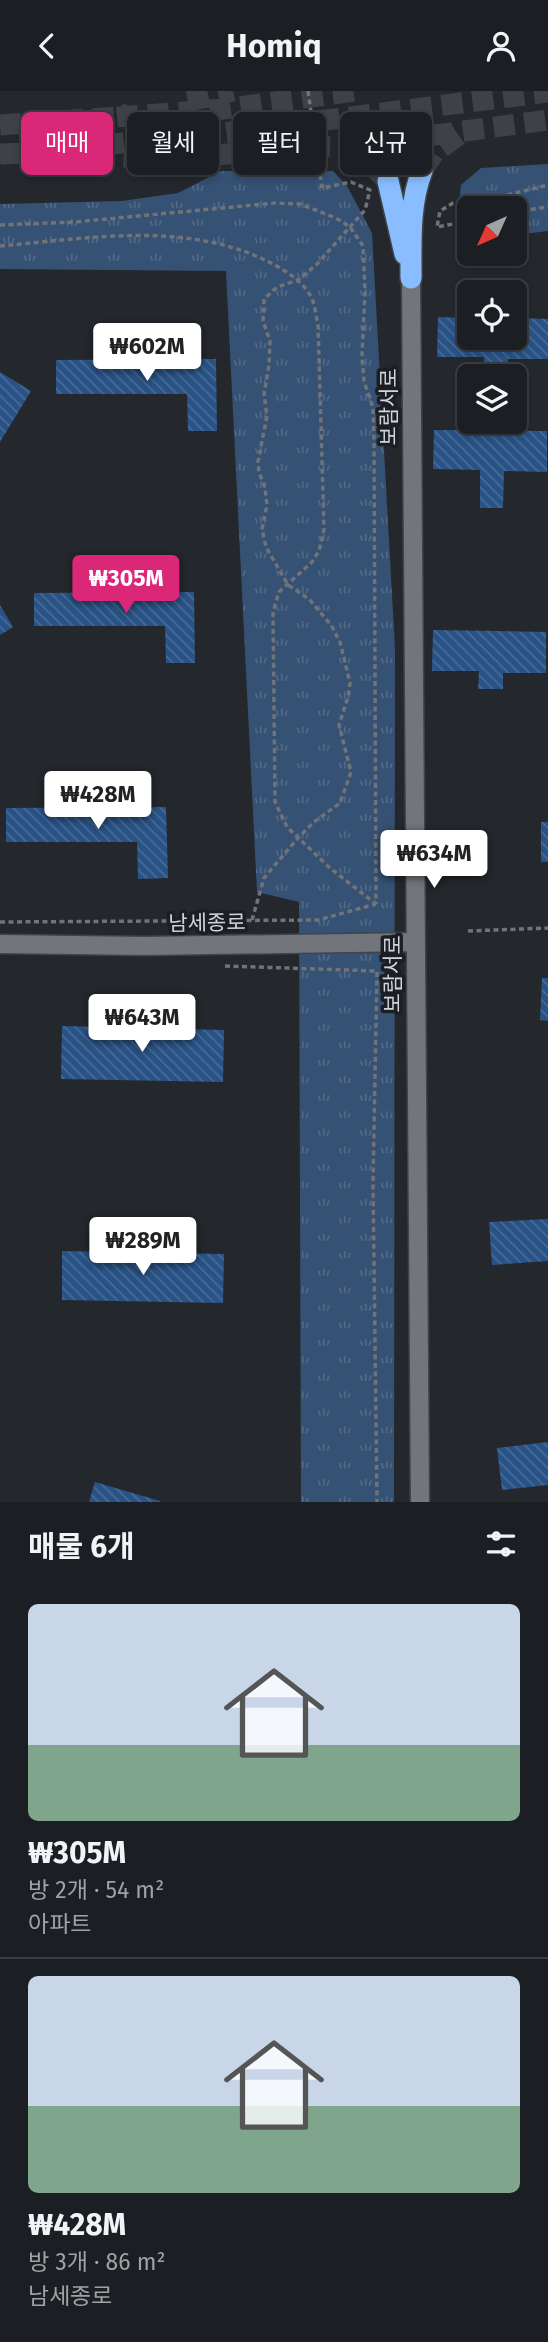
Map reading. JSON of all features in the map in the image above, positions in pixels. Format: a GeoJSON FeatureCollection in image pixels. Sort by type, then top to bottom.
{"type":"FeatureCollection","features":[{"type":"Feature","properties":{"kind":"highway"},"geometry":{"type":"LineString","coordinates":[[411,278],[412,220],[416,186],[420,175]]}},
{"type":"Feature","properties":{"kind":"highway"},"geometry":{"type":"LineString","coordinates":[[388,181],[411,278]]}},
{"type":"Feature","properties":{"kind":"street","name":"보람서로"},"geometry":{"type":"LineString","coordinates":[[411,278],[419,1502]]}},
{"type":"Feature","properties":{"kind":"street","name":"남세종로"},"geometry":{"type":"LineString","coordinates":[[0,944],[145,946],[415,942]]}},
{"type":"Feature","properties":{"kind":"path"},"geometry":{"type":"LineString","coordinates":[[252,920],[264,878],[314,822],[340,803],[351,772],[339,725],[350,683],[340,642],[331,625],[309,599],[288,585],[266,547],[262,529],[267,505],[258,462],[267,416],[264,394],[270,341],[263,321],[264,299],[277,287],[298,280],[317,264],[365,210],[370,190],[351,182],[322,188],[308,91]]}},
{"type":"Feature","properties":{"kind":"path"},"geometry":{"type":"LineString","coordinates":[[503,196],[548,185]]}},
{"type":"Feature","properties":{"kind":"path"},"geometry":{"type":"LineString","coordinates":[[0,225],[75,222],[275,203],[300,204],[336,218],[350,227],[363,246],[365,292],[362,355],[364,381],[373,408],[374,442],[376,904]]}},
{"type":"Feature","properties":{"kind":"path"},"geometry":{"type":"LineString","coordinates":[[457,203],[440,211],[437,227],[457,223]]}},
{"type":"Feature","properties":{"kind":"path"},"geometry":{"type":"LineString","coordinates":[[527,210],[548,207]]}},
{"type":"Feature","properties":{"kind":"path"},"geometry":{"type":"LineString","coordinates":[[0,246],[149,235],[208,240],[252,253],[298,280],[311,296],[318,325],[324,529],[319,551],[312,562],[279,592],[272,611],[275,802],[287,827],[330,868],[376,904]]}},
{"type":"Feature","properties":{"kind":"path"},"geometry":{"type":"LineString","coordinates":[[0,922],[318,920],[376,904]]}},
{"type":"Feature","properties":{"kind":"path"},"geometry":{"type":"LineString","coordinates":[[468,931],[548,928]]}},
{"type":"Feature","properties":{"kind":"path"},"geometry":{"type":"LineString","coordinates":[[377,971],[373,1182],[377,1502]]}},
{"type":"Feature","properties":{"kind":"green space"},"geometry":{"type":"Polygon","coordinates":[[[548,164],[548,231],[527,234],[527,196],[460,196],[461,185],[481,168],[548,164]]]}},
{"type":"Feature","properties":{"kind":"green space"},"geometry":{"type":"Polygon","coordinates":[[[233,171],[233,175],[326,175],[326,171],[333,171],[347,186],[372,233],[395,649],[394,1502],[301,1502],[299,902],[257,892],[226,271],[0,269],[0,204],[122,201],[178,193],[213,175],[219,175],[219,172],[233,171]]]}},
{"type":"Feature","properties":{"kind":"building"},"geometry":{"type":"Polygon","coordinates":[[[438,317],[457,318],[457,350],[527,350],[527,318],[548,319],[548,359],[508,359],[508,364],[484,364],[484,357],[437,357],[438,317]]]}},
{"type":"Feature","properties":{"kind":"building"},"geometry":{"type":"Polygon","coordinates":[[[216,359],[217,431],[188,431],[187,394],[56,394],[56,360],[216,359]]]}},
{"type":"Feature","properties":{"kind":"building"},"geometry":{"type":"Polygon","coordinates":[[[0,372],[31,391],[0,442],[0,372]]]}},
{"type":"Feature","properties":{"kind":"building"},"geometry":{"type":"Polygon","coordinates":[[[434,430],[457,430],[457,434],[527,434],[527,431],[547,431],[547,472],[504,471],[503,508],[480,508],[480,470],[433,469],[434,430]]]}},
{"type":"Feature","properties":{"kind":"building"},"geometry":{"type":"Polygon","coordinates":[[[194,592],[195,663],[166,663],[165,626],[34,626],[34,593],[194,592]]]}},
{"type":"Feature","properties":{"kind":"building"},"geometry":{"type":"Polygon","coordinates":[[[0,605],[13,627],[0,635],[0,605]]]}},
{"type":"Feature","properties":{"kind":"building"},"geometry":{"type":"Polygon","coordinates":[[[433,630],[546,632],[546,673],[503,673],[503,689],[478,689],[479,671],[432,671],[433,630]]]}},
{"type":"Feature","properties":{"kind":"building"},"geometry":{"type":"Polygon","coordinates":[[[166,807],[168,878],[138,879],[137,842],[6,842],[6,808],[166,807]]]}},
{"type":"Feature","properties":{"kind":"building"},"geometry":{"type":"Polygon","coordinates":[[[541,822],[548,822],[548,862],[541,862],[541,822]]]}},
{"type":"Feature","properties":{"kind":"building"},"geometry":{"type":"Polygon","coordinates":[[[542,978],[548,978],[548,1021],[540,1020],[542,978]]]}},
{"type":"Feature","properties":{"kind":"building"},"geometry":{"type":"Polygon","coordinates":[[[62,1026],[224,1030],[223,1082],[61,1079],[62,1026]]]}},
{"type":"Feature","properties":{"kind":"building"},"geometry":{"type":"Polygon","coordinates":[[[548,1219],[548,1261],[492,1265],[489,1222],[548,1219]]]}},
{"type":"Feature","properties":{"kind":"building"},"geometry":{"type":"Polygon","coordinates":[[[62,1251],[224,1254],[223,1303],[62,1300],[62,1251]]]}},
{"type":"Feature","properties":{"kind":"building"},"geometry":{"type":"Polygon","coordinates":[[[548,1442],[548,1485],[502,1490],[497,1448],[548,1442]]]}},
{"type":"Feature","properties":{"kind":"building"},"geometry":{"type":"Polygon","coordinates":[[[95,1482],[160,1501],[160,1502],[89,1502],[95,1482]]]}},
{"type":"Feature","properties":{"kind":"tunnel"},"geometry":{"type":"LineString","coordinates":[[188,101],[233,91]]}},
{"type":"Feature","properties":{"kind":"tunnel"},"geometry":{"type":"LineString","coordinates":[[117,117],[224,109],[355,91]]}},
{"type":"Feature","properties":{"kind":"tunnel"},"geometry":{"type":"LineString","coordinates":[[113,144],[223,133],[548,92]]}},
{"type":"Feature","properties":{"kind":"tunnel"},"geometry":{"type":"LineString","coordinates":[[0,125],[127,114]]}},
{"type":"Feature","properties":{"kind":"tunnel"},"geometry":{"type":"LineString","coordinates":[[0,154],[56,152],[164,160],[310,146],[344,147],[548,120]]}},
{"type":"Feature","properties":{"kind":"tunnel"},"geometry":{"type":"LineString","coordinates":[[432,156],[460,134]]}},
{"type":"Feature","properties":{"kind":"tunnel"},"geometry":{"type":"LineString","coordinates":[[382,175],[388,181]]}}]}
